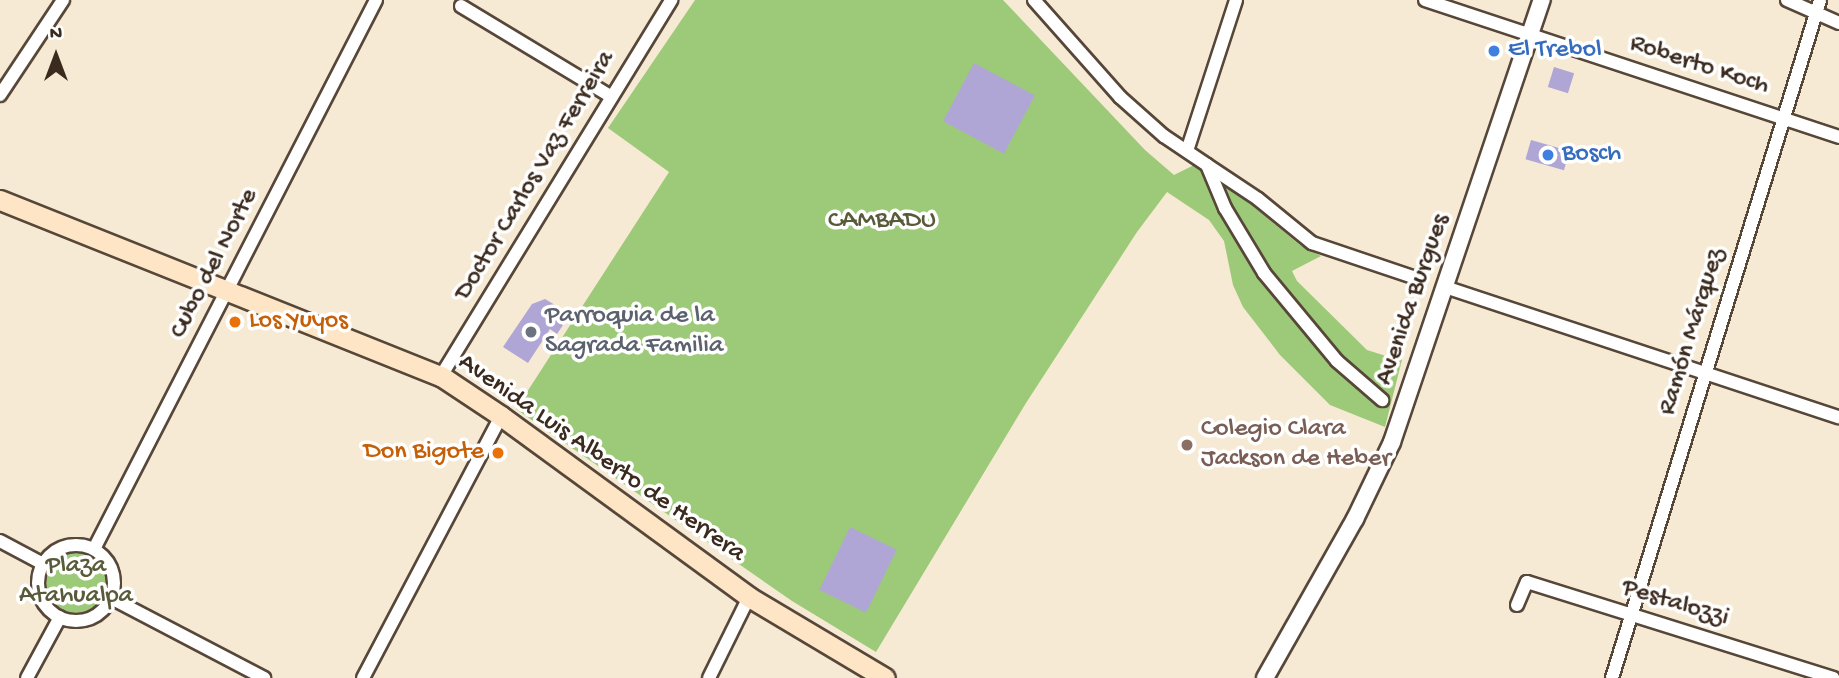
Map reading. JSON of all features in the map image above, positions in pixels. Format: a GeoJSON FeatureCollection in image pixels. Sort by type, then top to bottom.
{"type":"FeatureCollection","features":[{"type":"Feature","properties":{"kind":"main road","name":"Avenida Luis Alberto de Herrera"},"geometry":{"type":"LineString","coordinates":[[0,200],[441,376],[501,416],[749,597],[885,678]]}},
{"type":"Feature","properties":{"kind":"street"},"geometry":{"type":"LineString","coordinates":[[0,95],[63,0]]}},
{"type":"Feature","properties":{"kind":"street","name":"Cubo del Norte"},"geometry":{"type":"LineString","coordinates":[[94,549],[376,0]]}},
{"type":"Feature","properties":{"kind":"street","name":"Doctor Carlos Vaz Ferreira"},"geometry":{"type":"LineString","coordinates":[[441,376],[671,0]]}},
{"type":"Feature","properties":{"kind":"street"},"geometry":{"type":"LineString","coordinates":[[1034,0],[1120,97],[1187,151],[1258,199],[1312,243],[1416,278]]}},
{"type":"Feature","properties":{"kind":"street"},"geometry":{"type":"LineString","coordinates":[[1187,151],[1236,0]]}},
{"type":"Feature","properties":{"kind":"street","name":"Roberto Koch"},"geometry":{"type":"LineString","coordinates":[[1425,0],[1839,137]]}},
{"type":"Feature","properties":{"kind":"street","name":"Avenida Burgues"},"geometry":{"type":"LineString","coordinates":[[1265,678],[1355,519],[1392,442],[1542,0]]}},
{"type":"Feature","properties":{"kind":"street"},"geometry":{"type":"LineString","coordinates":[[1787,0],[1839,23]]}},
{"type":"Feature","properties":{"kind":"street","name":"Ramón Márquez"},"geometry":{"type":"LineString","coordinates":[[1612,678],[1820,0]]}},
{"type":"Feature","properties":{"kind":"street"},"geometry":{"type":"LineString","coordinates":[[461,6],[610,96]]}},
{"type":"Feature","properties":{"kind":"street"},"geometry":{"type":"LineString","coordinates":[[1207,165],[1225,208],[1264,272],[1337,361],[1382,400]]}},
{"type":"Feature","properties":{"kind":"street"},"geometry":{"type":"LineString","coordinates":[[1445,287],[1839,417]]}},
{"type":"Feature","properties":{"kind":"street"},"geometry":{"type":"LineString","coordinates":[[363,678],[501,416]]}},
{"type":"Feature","properties":{"kind":"street"},"geometry":{"type":"LineString","coordinates":[[0,541],[43,564]]}},
{"type":"Feature","properties":{"kind":"street"},"geometry":{"type":"LineString","coordinates":[[80,545],[94,549],[103,555],[113,571],[111,598],[99,613],[87,619],[73,621],[60,617],[48,609],[41,597],[38,583],[43,564],[63,547],[80,545]]}},
{"type":"Feature","properties":{"kind":"street","name":"Pestalozzi"},"geometry":{"type":"LineString","coordinates":[[1517,605],[1527,582],[1833,678]]}},
{"type":"Feature","properties":{"kind":"street"},"geometry":{"type":"LineString","coordinates":[[709,678],[749,597]]}},
{"type":"Feature","properties":{"kind":"street"},"geometry":{"type":"LineString","coordinates":[[111,598],[264,678]]}},
{"type":"Feature","properties":{"kind":"street"},"geometry":{"type":"LineString","coordinates":[[27,678],[60,617]]}},
{"type":"Feature","properties":{"kind":"green space","name":"CAMBADU"},"geometry":{"type":"Polygon","coordinates":[[[695,0],[1003,0],[1145,150],[1174,175],[1194,165],[1224,182],[1300,245],[1321,256],[1292,271],[1297,281],[1367,350],[1386,356],[1398,353],[1402,360],[1385,427],[1330,405],[1280,355],[1243,307],[1233,285],[1224,241],[1209,220],[1167,192],[1137,232],[1026,403],[876,652],[792,601],[516,409],[669,172],[608,128],[695,0]]]}},
{"type":"Feature","properties":{"kind":"green space","name":"Plaza Atahualpa"},"geometry":{"type":"Polygon","coordinates":[[[70,551],[82,551],[98,560],[105,570],[105,594],[98,604],[82,613],[70,613],[59,608],[50,599],[45,588],[45,576],[50,565],[59,556],[70,551]]]}},
{"type":"Feature","properties":{"kind":"building"},"geometry":{"type":"Polygon","coordinates":[[[974,63],[1035,95],[1004,154],[943,121],[974,63]]]}},
{"type":"Feature","properties":{"kind":"building"},"geometry":{"type":"Polygon","coordinates":[[[1554,67],[1574,73],[1568,93],[1548,87],[1554,67]]]}},
{"type":"Feature","properties":{"kind":"building","name":"Bosch"},"geometry":{"type":"Polygon","coordinates":[[[1531,140],[1569,151],[1564,170],[1525,159],[1531,140]]]}},
{"type":"Feature","properties":{"kind":"building","name":"Parroquia de la Sagrada Familia"},"geometry":{"type":"Polygon","coordinates":[[[545,299],[555,305],[552,317],[563,325],[557,334],[550,329],[528,363],[503,347],[532,304],[545,299]]]}},
{"type":"Feature","properties":{"kind":"building"},"geometry":{"type":"Polygon","coordinates":[[[850,527],[897,550],[866,613],[819,590],[850,527]]]}},
{"type":"Feature","properties":{"kind":"place","name":"El Trebol"},"geometry":{"type":"Point","coordinates":[1494,51]}},
{"type":"Feature","properties":{"kind":"place","name":"Bosch"},"geometry":{"type":"Point","coordinates":[1548,155]}},
{"type":"Feature","properties":{"kind":"place","name":"Los Yuyos"},"geometry":{"type":"Point","coordinates":[235,322]}},
{"type":"Feature","properties":{"kind":"place","name":"Parroquia de la Sagrada Familia"},"geometry":{"type":"Point","coordinates":[531,332]}},
{"type":"Feature","properties":{"kind":"place","name":"Colegio Clara Jackson de Heber"},"geometry":{"type":"Point","coordinates":[1187,445]}},
{"type":"Feature","properties":{"kind":"place","name":"Don Bigote"},"geometry":{"type":"Point","coordinates":[498,453]}}]}
